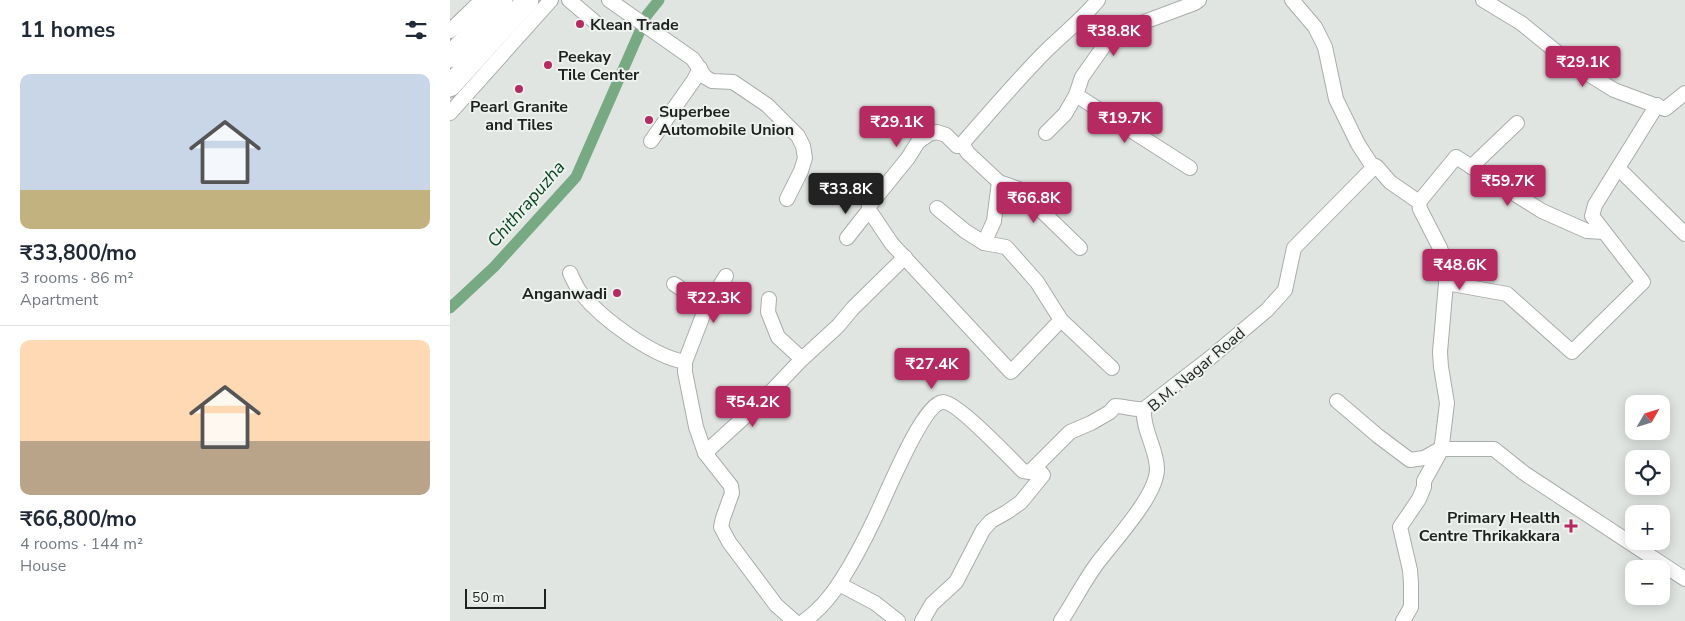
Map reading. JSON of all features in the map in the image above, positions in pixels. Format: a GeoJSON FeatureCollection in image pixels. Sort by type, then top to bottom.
{"type":"FeatureCollection","features":[{"type":"Feature","properties":{"kind":"highway"},"geometry":{"type":"LineString","coordinates":[[450,57],[502,0]]}},
{"type":"Feature","properties":{"kind":"highway"},"geometry":{"type":"LineString","coordinates":[[450,86],[467,39],[528,0]]}},
{"type":"Feature","properties":{"kind":"street"},"geometry":{"type":"LineString","coordinates":[[467,39],[482,0]]}},
{"type":"Feature","properties":{"kind":"street"},"geometry":{"type":"LineString","coordinates":[[450,113],[551,0]]}},
{"type":"Feature","properties":{"kind":"street"},"geometry":{"type":"LineString","coordinates":[[569,0],[596,22]]}},
{"type":"Feature","properties":{"kind":"street"},"geometry":{"type":"LineString","coordinates":[[609,0],[693,59],[705,77],[712,81],[733,82],[767,105],[798,136],[803,146],[805,158],[802,171],[787,199]]}},
{"type":"Feature","properties":{"kind":"street"},"geometry":{"type":"LineString","coordinates":[[847,238],[918,142],[929,134],[936,132],[946,135],[957,146],[962,144],[1020,77],[1084,17],[1098,0]]}},
{"type":"Feature","properties":{"kind":"street"},"geometry":{"type":"LineString","coordinates":[[1046,133],[1065,114],[1076,95],[1082,77],[1106,43],[1136,25],[1199,0]]}},
{"type":"Feature","properties":{"kind":"street"},"geometry":{"type":"LineString","coordinates":[[1292,0],[1315,27],[1322,40],[1336,99],[1358,144],[1371,164],[1386,175],[1390,182],[1419,202],[1420,209],[1440,248],[1444,261],[1446,283],[1440,352],[1447,403],[1440,449],[1424,480],[1424,487],[1419,499],[1400,527],[1410,570],[1411,583],[1411,608],[1403,621]]}},
{"type":"Feature","properties":{"kind":"street"},"geometry":{"type":"LineString","coordinates":[[1483,0],[1520,23],[1569,62],[1614,90],[1665,109],[1685,93]]}},
{"type":"Feature","properties":{"kind":"street"},"geometry":{"type":"LineString","coordinates":[[651,141],[694,80],[700,68]]}},
{"type":"Feature","properties":{"kind":"street"},"geometry":{"type":"LineString","coordinates":[[1076,95],[1190,168]]}},
{"type":"Feature","properties":{"kind":"street"},"geometry":{"type":"LineString","coordinates":[[1446,283],[1507,294],[1572,352],[1643,282],[1592,216],[1595,205],[1657,105]]}},
{"type":"Feature","properties":{"kind":"street"},"geometry":{"type":"LineString","coordinates":[[1471,167],[1518,123]]}},
{"type":"Feature","properties":{"kind":"street"},"geometry":{"type":"LineString","coordinates":[[962,144],[968,153],[999,182],[1019,189],[1080,248]]}},
{"type":"Feature","properties":{"kind":"street"},"geometry":{"type":"LineString","coordinates":[[1419,202],[1456,157],[1542,211],[1587,231],[1604,232]]}},
{"type":"Feature","properties":{"kind":"street","name":"B.M. Nagar Road"},"geometry":{"type":"LineString","coordinates":[[1062,621],[1096,566],[1141,508],[1152,488],[1157,470],[1150,437],[1143,416],[1144,409],[1210,358],[1267,310],[1285,290],[1294,248],[1375,166]]}},
{"type":"Feature","properties":{"kind":"street"},"geometry":{"type":"LineString","coordinates":[[1618,168],[1685,234]]}},
{"type":"Feature","properties":{"kind":"street"},"geometry":{"type":"LineString","coordinates":[[984,242],[994,221],[999,182]]}},
{"type":"Feature","properties":{"kind":"street"},"geometry":{"type":"LineString","coordinates":[[937,208],[965,231],[984,242],[1006,247],[1037,282],[1062,320],[1112,368]]}},
{"type":"Feature","properties":{"kind":"street"},"geometry":{"type":"LineString","coordinates":[[869,210],[892,244],[1011,372],[1062,320]]}},
{"type":"Feature","properties":{"kind":"street"},"geometry":{"type":"LineString","coordinates":[[705,452],[764,400],[802,359],[905,257]]}},
{"type":"Feature","properties":{"kind":"street"},"geometry":{"type":"LineString","coordinates":[[570,273],[580,292],[604,316],[654,350],[678,361],[685,362]]}},
{"type":"Feature","properties":{"kind":"street"},"geometry":{"type":"LineString","coordinates":[[726,276],[699,322],[685,362],[685,372],[696,427],[705,452],[731,486],[732,493],[721,527],[729,542],[776,605],[794,621]]}},
{"type":"Feature","properties":{"kind":"street"},"geometry":{"type":"LineString","coordinates":[[674,284],[707,306]]}},
{"type":"Feature","properties":{"kind":"street"},"geometry":{"type":"LineString","coordinates":[[769,299],[768,312],[778,337],[802,359]]}},
{"type":"Feature","properties":{"kind":"street"},"geometry":{"type":"LineString","coordinates":[[1337,401],[1410,460],[1424,458],[1440,449],[1494,449],[1524,473],[1685,579]]}},
{"type":"Feature","properties":{"kind":"street"},"geometry":{"type":"LineString","coordinates":[[804,621],[823,604],[839,584],[874,520],[917,430],[938,403],[951,404],[1025,473],[1030,472],[1036,467],[1070,432],[1091,423],[1110,412],[1115,406],[1123,406],[1133,410],[1144,409]]}},
{"type":"Feature","properties":{"kind":"street"},"geometry":{"type":"LineString","coordinates":[[922,621],[932,604],[956,582],[983,530],[991,521],[1022,502],[1043,475],[1036,467]]}},
{"type":"Feature","properties":{"kind":"street"},"geometry":{"type":"LineString","coordinates":[[839,584],[875,603],[898,621]]}},
{"type":"Feature","properties":{"kind":"waterway","name":"Chithrapuzha"},"geometry":{"type":"LineString","coordinates":[[450,308],[494,267],[576,177],[647,15],[659,0]]}},
{"type":"Feature","properties":{"kind":"place","name":"Klean Trade"},"geometry":{"type":"Point","coordinates":[580,24]}},
{"type":"Feature","properties":{"kind":"place","name":"Peekay Tile Center"},"geometry":{"type":"Point","coordinates":[548,65]}},
{"type":"Feature","properties":{"kind":"place","name":"Pearl Granite and Tiles"},"geometry":{"type":"Point","coordinates":[519,89]}},
{"type":"Feature","properties":{"kind":"place","name":"Superbee Automobile Union"},"geometry":{"type":"Point","coordinates":[649,120]}},
{"type":"Feature","properties":{"kind":"place","name":"Anganwadi"},"geometry":{"type":"Point","coordinates":[617,293]}},
{"type":"Feature","properties":{"kind":"place","name":"Primary Health Centre Thrikakkara"},"geometry":{"type":"Point","coordinates":[1571,526]}}]}
